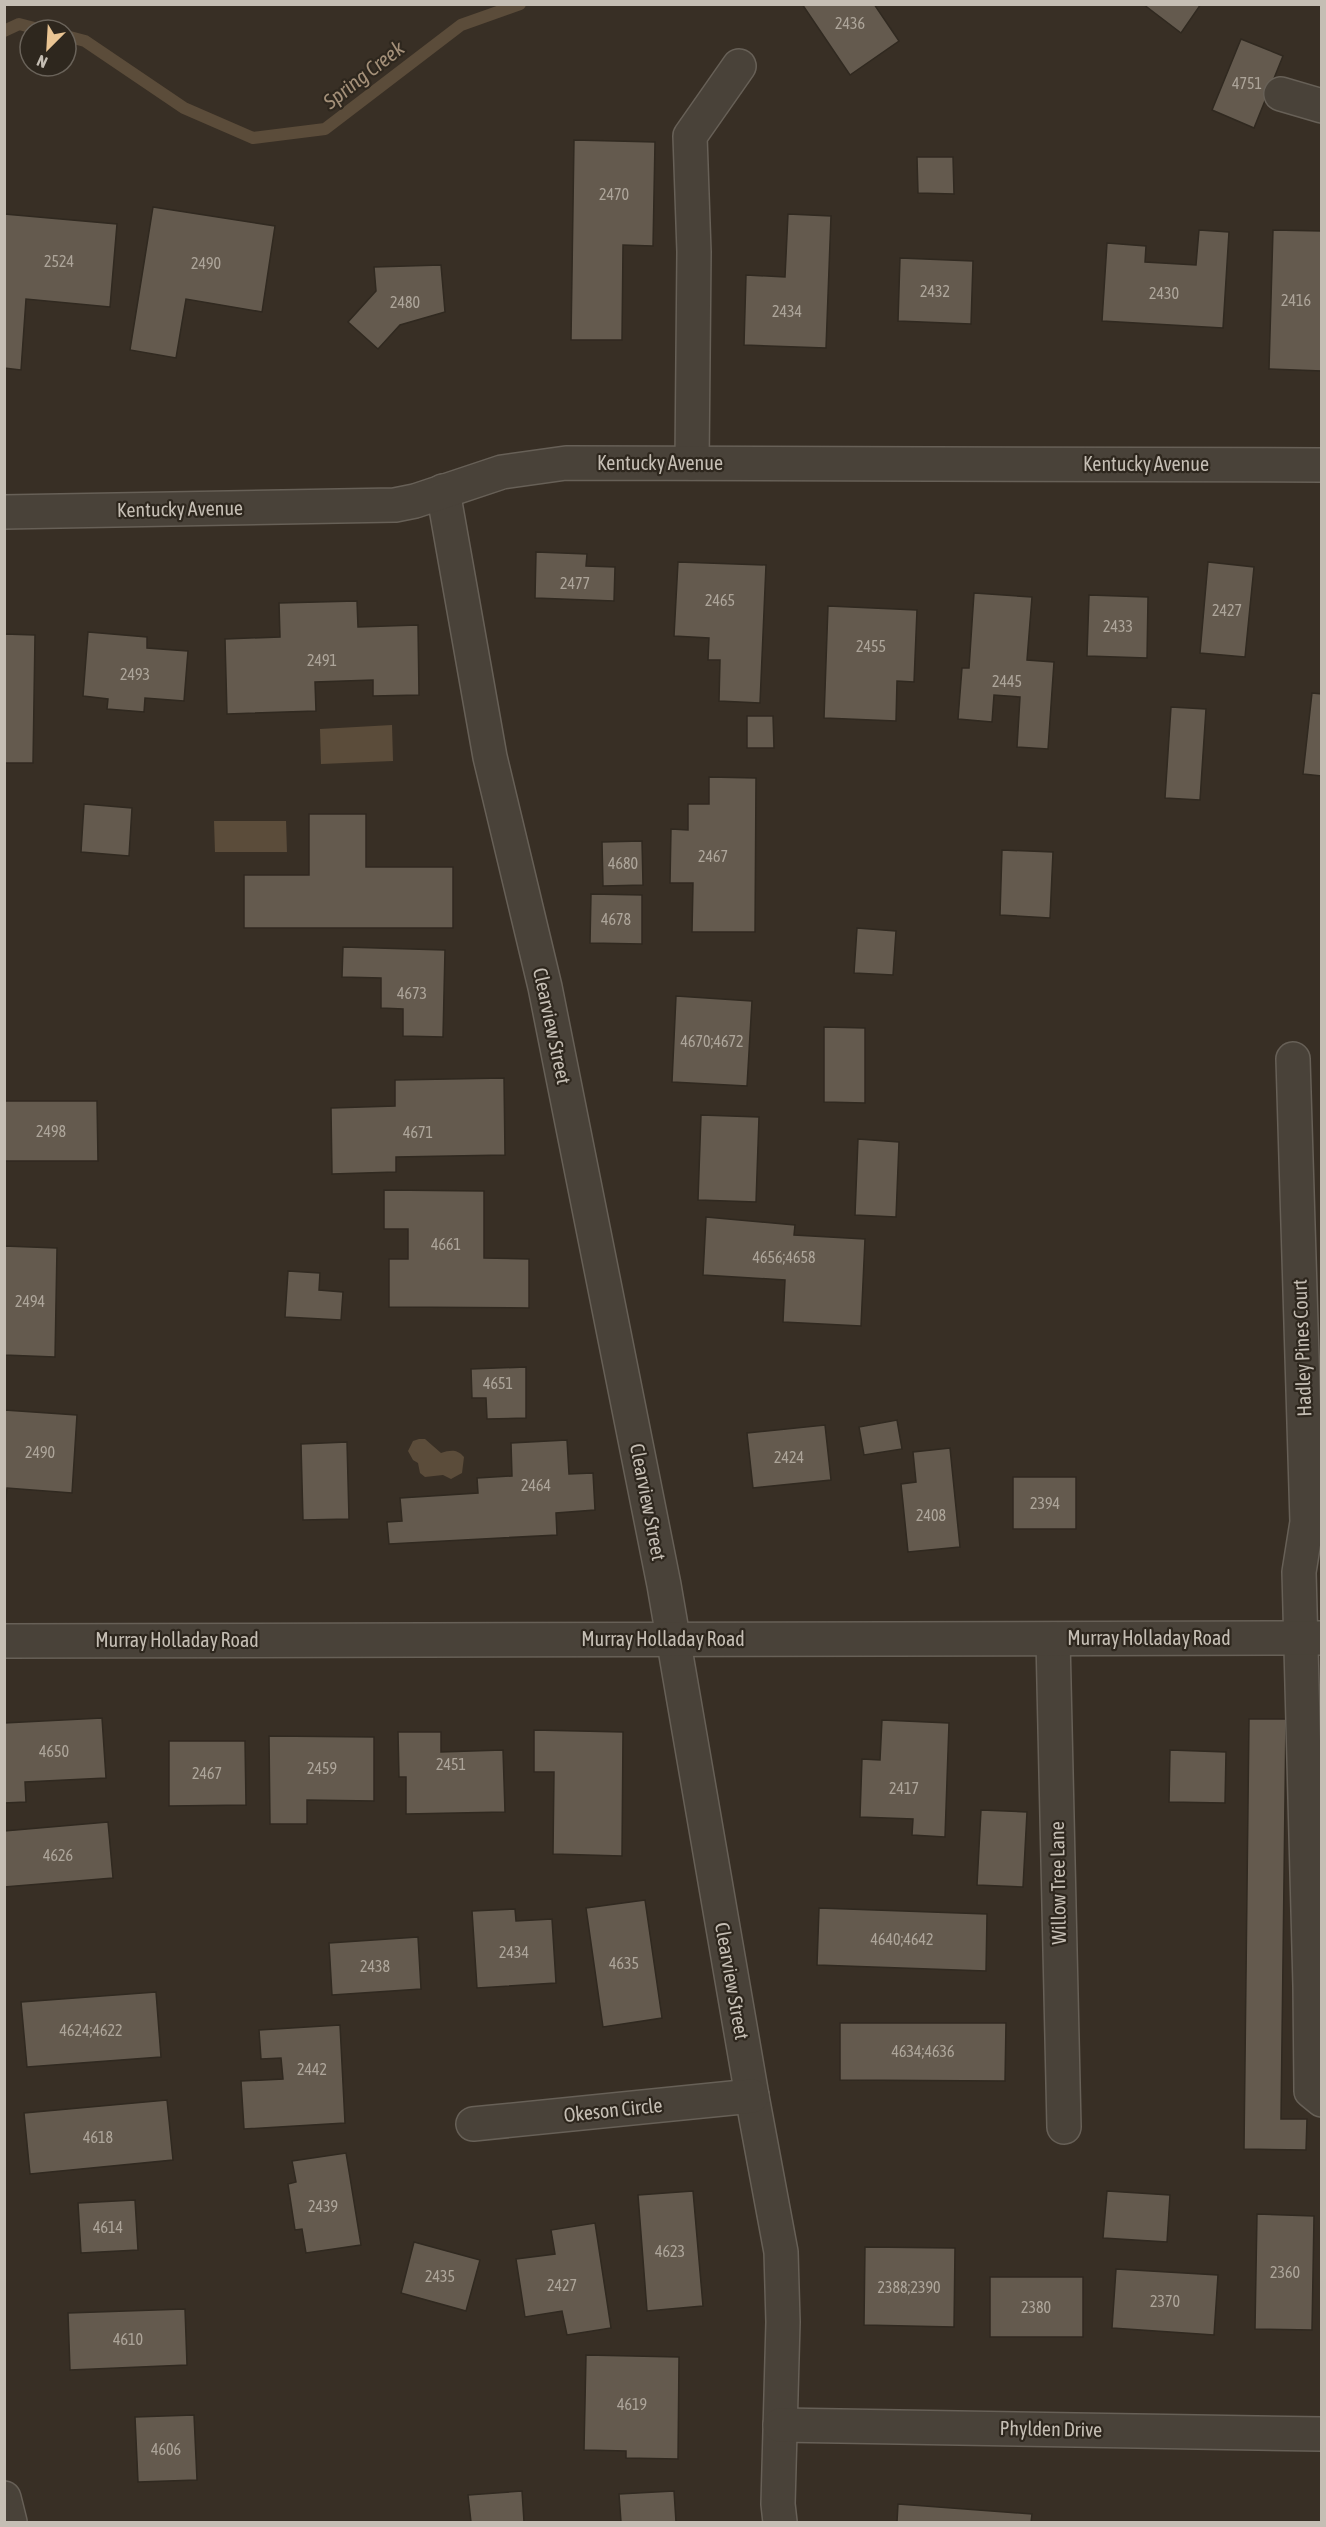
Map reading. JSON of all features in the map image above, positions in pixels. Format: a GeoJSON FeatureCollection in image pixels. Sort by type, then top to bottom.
{"type":"FeatureCollection","features":[{"type":"Feature","properties":{"kind":"street"},"geometry":{"type":"LineString","coordinates":[[692,463],[693,252],[690,136],[739,66]]}},
{"type":"Feature","properties":{"kind":"street"},"geometry":{"type":"LineString","coordinates":[[1281,94],[1322,106]]}},
{"type":"Feature","properties":{"kind":"street","name":"Kentucky Avenue"},"geometry":{"type":"LineString","coordinates":[[4,512],[395,505],[415,501],[502,472],[566,463],[1322,465]]}},
{"type":"Feature","properties":{"kind":"street","name":"Clearview Street"},"geometry":{"type":"LineString","coordinates":[[443,490],[490,757],[545,987],[664,1585],[781,2252],[783,2322],[778,2504],[780,2523]]}},
{"type":"Feature","properties":{"kind":"street","name":"Hadley Pines Court"},"geometry":{"type":"LineString","coordinates":[[1293,1059],[1307,1522],[1299,1572],[1311,1638],[1311,2091],[1322,2100]]}},
{"type":"Feature","properties":{"kind":"street","name":"Murray Holladay Road"},"geometry":{"type":"LineString","coordinates":[[4,1641],[1311,1638]]}},
{"type":"Feature","properties":{"kind":"street","name":"Willow Tree Lane"},"geometry":{"type":"LineString","coordinates":[[1053,1639],[1064,2127]]}},
{"type":"Feature","properties":{"kind":"street","name":"Okeson Circle"},"geometry":{"type":"LineString","coordinates":[[473,2124],[752,2096]]}},
{"type":"Feature","properties":{"kind":"street","name":"Phylden Drive"},"geometry":{"type":"LineString","coordinates":[[780,2425],[1322,2434]]}},
{"type":"Feature","properties":{"kind":"street"},"geometry":{"type":"LineString","coordinates":[[4,2498],[10,2523]]}},
{"type":"Feature","properties":{"kind":"shaded area"},"geometry":{"type":"Polygon","coordinates":[[[392,725],[393,761],[321,764],[320,729],[392,725]]]}},
{"type":"Feature","properties":{"kind":"shaded area"},"geometry":{"type":"Polygon","coordinates":[[[214,821],[286,821],[287,852],[215,852],[214,821]]]}},
{"type":"Feature","properties":{"kind":"shaded area"},"geometry":{"type":"Polygon","coordinates":[[[425,1439],[441,1453],[454,1451],[461,1454],[464,1457],[462,1473],[451,1479],[443,1475],[425,1477],[420,1473],[418,1463],[413,1460],[408,1451],[413,1441],[425,1439]]]}},
{"type":"Feature","properties":{"kind":"building"},"geometry":{"type":"Polygon","coordinates":[[[802,4],[874,4],[899,41],[850,75],[802,4]]]}},
{"type":"Feature","properties":{"kind":"building"},"geometry":{"type":"Polygon","coordinates":[[[1143,4],[1201,4],[1181,33],[1143,4]]]}},
{"type":"Feature","properties":{"kind":"building"},"geometry":{"type":"Polygon","coordinates":[[[1241,39],[1283,56],[1254,128],[1212,110],[1241,39]]]}},
{"type":"Feature","properties":{"kind":"building"},"geometry":{"type":"Polygon","coordinates":[[[574,140],[655,142],[653,246],[623,245],[622,340],[571,340],[574,140]]]}},
{"type":"Feature","properties":{"kind":"building"},"geometry":{"type":"Polygon","coordinates":[[[917,157],[953,157],[954,194],[918,193],[917,157]]]}},
{"type":"Feature","properties":{"kind":"building"},"geometry":{"type":"Polygon","coordinates":[[[153,207],[275,226],[262,312],[186,299],[176,358],[130,350],[153,207]]]}},
{"type":"Feature","properties":{"kind":"building"},"geometry":{"type":"Polygon","coordinates":[[[4,214],[117,224],[110,307],[26,299],[21,370],[4,368],[4,214]]]}},
{"type":"Feature","properties":{"kind":"building"},"geometry":{"type":"Polygon","coordinates":[[[788,214],[831,216],[826,348],[744,345],[746,275],[785,277],[788,214]]]}},
{"type":"Feature","properties":{"kind":"building"},"geometry":{"type":"Polygon","coordinates":[[[1199,230],[1229,232],[1223,328],[1102,321],[1107,243],[1146,246],[1145,262],[1196,265],[1199,230]]]}},
{"type":"Feature","properties":{"kind":"building"},"geometry":{"type":"Polygon","coordinates":[[[1273,230],[1322,231],[1322,371],[1269,369],[1273,230]]]}},
{"type":"Feature","properties":{"kind":"building"},"geometry":{"type":"Polygon","coordinates":[[[900,258],[973,261],[971,324],[898,321],[900,258]]]}},
{"type":"Feature","properties":{"kind":"building"},"geometry":{"type":"Polygon","coordinates":[[[441,265],[445,312],[400,325],[378,349],[348,322],[376,291],[374,267],[441,265]]]}},
{"type":"Feature","properties":{"kind":"building"},"geometry":{"type":"Polygon","coordinates":[[[536,552],[587,554],[586,566],[615,567],[614,601],[535,598],[536,552]]]}},
{"type":"Feature","properties":{"kind":"building"},"geometry":{"type":"Polygon","coordinates":[[[678,562],[766,565],[760,703],[719,701],[720,660],[708,660],[709,638],[674,636],[678,562]]]}},
{"type":"Feature","properties":{"kind":"building"},"geometry":{"type":"Polygon","coordinates":[[[1208,562],[1254,567],[1245,657],[1200,653],[1208,562]]]}},
{"type":"Feature","properties":{"kind":"building"},"geometry":{"type":"Polygon","coordinates":[[[974,593],[1032,597],[1027,660],[1054,662],[1048,749],[1017,747],[1020,697],[994,695],[992,722],[958,719],[962,668],[969,668],[974,593]]]}},
{"type":"Feature","properties":{"kind":"building"},"geometry":{"type":"Polygon","coordinates":[[[1089,595],[1148,597],[1147,658],[1087,656],[1089,595]]]}},
{"type":"Feature","properties":{"kind":"building"},"geometry":{"type":"Polygon","coordinates":[[[357,601],[358,627],[418,625],[419,695],[373,696],[373,680],[315,682],[316,711],[227,714],[225,639],[280,637],[279,603],[357,601]]]}},
{"type":"Feature","properties":{"kind":"building"},"geometry":{"type":"Polygon","coordinates":[[[828,606],[917,610],[914,682],[897,681],[896,721],[824,718],[828,606]]]}},
{"type":"Feature","properties":{"kind":"building"},"geometry":{"type":"Polygon","coordinates":[[[88,632],[147,637],[147,648],[188,651],[184,701],[145,698],[144,712],[107,709],[108,699],[83,696],[88,632]]]}},
{"type":"Feature","properties":{"kind":"building"},"geometry":{"type":"Polygon","coordinates":[[[4,634],[35,635],[33,763],[4,763],[4,634]]]}},
{"type":"Feature","properties":{"kind":"building"},"geometry":{"type":"Polygon","coordinates":[[[1312,693],[1322,694],[1322,776],[1303,774],[1312,693]]]}},
{"type":"Feature","properties":{"kind":"building"},"geometry":{"type":"Polygon","coordinates":[[[1171,707],[1206,709],[1200,800],[1165,798],[1171,707]]]}},
{"type":"Feature","properties":{"kind":"building"},"geometry":{"type":"Polygon","coordinates":[[[747,716],[773,716],[774,748],[747,748],[747,716]]]}},
{"type":"Feature","properties":{"kind":"building"},"geometry":{"type":"Polygon","coordinates":[[[709,777],[756,778],[755,932],[692,932],[693,883],[670,883],[671,829],[688,830],[688,804],[709,804],[709,777]]]}},
{"type":"Feature","properties":{"kind":"building"},"geometry":{"type":"Polygon","coordinates":[[[84,804],[132,808],[129,856],[81,852],[84,804]]]}},
{"type":"Feature","properties":{"kind":"building"},"geometry":{"type":"Polygon","coordinates":[[[309,814],[366,814],[366,867],[453,867],[453,928],[244,928],[244,875],[309,875],[309,814]]]}},
{"type":"Feature","properties":{"kind":"building"},"geometry":{"type":"Polygon","coordinates":[[[642,841],[643,885],[603,886],[602,842],[642,841]]]}},
{"type":"Feature","properties":{"kind":"building"},"geometry":{"type":"Polygon","coordinates":[[[1002,850],[1053,852],[1050,918],[1000,915],[1002,850]]]}},
{"type":"Feature","properties":{"kind":"building"},"geometry":{"type":"Polygon","coordinates":[[[591,894],[642,895],[642,944],[590,943],[591,894]]]}},
{"type":"Feature","properties":{"kind":"building"},"geometry":{"type":"Polygon","coordinates":[[[857,928],[896,931],[893,975],[854,973],[857,928]]]}},
{"type":"Feature","properties":{"kind":"building"},"geometry":{"type":"Polygon","coordinates":[[[343,947],[445,950],[443,1037],[403,1036],[403,1009],[381,1008],[381,978],[342,977],[343,947]]]}},
{"type":"Feature","properties":{"kind":"building"},"geometry":{"type":"Polygon","coordinates":[[[676,996],[752,1001],[747,1086],[672,1082],[676,996]]]}},
{"type":"Feature","properties":{"kind":"building"},"geometry":{"type":"Polygon","coordinates":[[[824,1027],[865,1028],[865,1103],[824,1102],[824,1027]]]}},
{"type":"Feature","properties":{"kind":"building"},"geometry":{"type":"Polygon","coordinates":[[[504,1078],[505,1155],[396,1157],[396,1172],[332,1174],[331,1108],[395,1106],[395,1080],[504,1078]]]}},
{"type":"Feature","properties":{"kind":"building"},"geometry":{"type":"Polygon","coordinates":[[[4,1101],[97,1101],[98,1161],[4,1161],[4,1101]]]}},
{"type":"Feature","properties":{"kind":"building"},"geometry":{"type":"Polygon","coordinates":[[[701,1115],[759,1117],[756,1202],[698,1200],[701,1115]]]}},
{"type":"Feature","properties":{"kind":"building"},"geometry":{"type":"Polygon","coordinates":[[[858,1139],[899,1142],[896,1217],[855,1215],[858,1139]]]}},
{"type":"Feature","properties":{"kind":"building"},"geometry":{"type":"Polygon","coordinates":[[[384,1190],[484,1191],[484,1258],[529,1259],[529,1308],[389,1307],[389,1259],[408,1259],[408,1229],[384,1229],[384,1190]]]}},
{"type":"Feature","properties":{"kind":"building"},"geometry":{"type":"Polygon","coordinates":[[[706,1217],[795,1225],[794,1235],[865,1239],[861,1326],[783,1322],[785,1280],[703,1275],[706,1217]]]}},
{"type":"Feature","properties":{"kind":"building"},"geometry":{"type":"Polygon","coordinates":[[[4,1246],[57,1248],[55,1357],[4,1355],[4,1246]]]}},
{"type":"Feature","properties":{"kind":"building"},"geometry":{"type":"Polygon","coordinates":[[[288,1271],[320,1273],[319,1290],[343,1292],[341,1320],[285,1317],[288,1271]]]}},
{"type":"Feature","properties":{"kind":"building"},"geometry":{"type":"Polygon","coordinates":[[[526,1367],[526,1418],[487,1419],[486,1398],[472,1398],[471,1369],[526,1367]]]}},
{"type":"Feature","properties":{"kind":"building"},"geometry":{"type":"Polygon","coordinates":[[[4,1410],[77,1415],[72,1493],[7,1488],[4,1513],[4,1410]]]}},
{"type":"Feature","properties":{"kind":"building"},"geometry":{"type":"Polygon","coordinates":[[[897,1420],[902,1449],[864,1455],[859,1427],[897,1420]]]}},
{"type":"Feature","properties":{"kind":"building"},"geometry":{"type":"Polygon","coordinates":[[[825,1425],[831,1480],[753,1488],[747,1433],[825,1425]]]}},
{"type":"Feature","properties":{"kind":"building"},"geometry":{"type":"Polygon","coordinates":[[[567,1440],[569,1474],[593,1473],[595,1510],[556,1513],[557,1535],[389,1544],[387,1522],[402,1521],[400,1498],[478,1493],[477,1478],[512,1476],[511,1443],[567,1440]]]}},
{"type":"Feature","properties":{"kind":"building"},"geometry":{"type":"Polygon","coordinates":[[[347,1442],[349,1519],[303,1520],[301,1444],[347,1442]]]}},
{"type":"Feature","properties":{"kind":"building"},"geometry":{"type":"Polygon","coordinates":[[[950,1448],[960,1547],[908,1552],[901,1484],[916,1482],[913,1452],[950,1448]]]}},
{"type":"Feature","properties":{"kind":"building"},"geometry":{"type":"Polygon","coordinates":[[[1013,1477],[1076,1477],[1076,1529],[1013,1529],[1013,1477]]]}},
{"type":"Feature","properties":{"kind":"building"},"geometry":{"type":"Polygon","coordinates":[[[102,1718],[106,1778],[25,1782],[26,1802],[4,1803],[4,1723],[102,1718]]]}},
{"type":"Feature","properties":{"kind":"building"},"geometry":{"type":"Polygon","coordinates":[[[1249,1719],[1286,1719],[1281,2119],[1307,2119],[1306,2150],[1244,2149],[1249,1719]]]}},
{"type":"Feature","properties":{"kind":"building"},"geometry":{"type":"Polygon","coordinates":[[[882,1720],[949,1723],[945,1837],[912,1835],[913,1819],[860,1817],[862,1759],[880,1760],[882,1720]]]}},
{"type":"Feature","properties":{"kind":"building"},"geometry":{"type":"Polygon","coordinates":[[[534,1730],[623,1732],[622,1856],[553,1854],[554,1772],[534,1772],[534,1730]]]}},
{"type":"Feature","properties":{"kind":"building"},"geometry":{"type":"Polygon","coordinates":[[[398,1732],[441,1732],[441,1752],[503,1750],[505,1812],[406,1814],[406,1777],[399,1777],[398,1732]]]}},
{"type":"Feature","properties":{"kind":"building"},"geometry":{"type":"Polygon","coordinates":[[[269,1736],[374,1737],[374,1801],[307,1800],[307,1824],[270,1824],[269,1736]]]}},
{"type":"Feature","properties":{"kind":"building"},"geometry":{"type":"Polygon","coordinates":[[[169,1741],[245,1741],[246,1805],[169,1806],[169,1741]]]}},
{"type":"Feature","properties":{"kind":"building"},"geometry":{"type":"Polygon","coordinates":[[[1170,1750],[1226,1752],[1225,1803],[1169,1802],[1170,1750]]]}},
{"type":"Feature","properties":{"kind":"building"},"geometry":{"type":"Polygon","coordinates":[[[981,1810],[1027,1812],[1023,1887],[977,1885],[981,1810]]]}},
{"type":"Feature","properties":{"kind":"building"},"geometry":{"type":"Polygon","coordinates":[[[108,1822],[113,1878],[4,1887],[4,1831],[108,1822]]]}},
{"type":"Feature","properties":{"kind":"building"},"geometry":{"type":"Polygon","coordinates":[[[645,1900],[662,2018],[603,2027],[586,1908],[645,1900]]]}},
{"type":"Feature","properties":{"kind":"building"},"geometry":{"type":"Polygon","coordinates":[[[819,1908],[987,1914],[986,1971],[817,1965],[819,1908]]]}},
{"type":"Feature","properties":{"kind":"building"},"geometry":{"type":"Polygon","coordinates":[[[515,1909],[516,1921],[552,1919],[556,1983],[477,1988],[472,1911],[515,1909]]]}},
{"type":"Feature","properties":{"kind":"building"},"geometry":{"type":"Polygon","coordinates":[[[418,1937],[421,1989],[332,1995],[329,1943],[418,1937]]]}},
{"type":"Feature","properties":{"kind":"building"},"geometry":{"type":"Polygon","coordinates":[[[156,1992],[161,2057],[27,2067],[21,2002],[156,1992]]]}},
{"type":"Feature","properties":{"kind":"building"},"geometry":{"type":"Polygon","coordinates":[[[840,2023],[1006,2023],[1005,2081],[840,2080],[840,2023]]]}},
{"type":"Feature","properties":{"kind":"building"},"geometry":{"type":"Polygon","coordinates":[[[340,2025],[345,2123],[244,2129],[241,2081],[283,2079],[281,2058],[261,2059],[259,2030],[340,2025]]]}},
{"type":"Feature","properties":{"kind":"building"},"geometry":{"type":"Polygon","coordinates":[[[167,2100],[173,2160],[30,2174],[24,2113],[167,2100]]]}},
{"type":"Feature","properties":{"kind":"building"},"geometry":{"type":"Polygon","coordinates":[[[346,2153],[361,2245],[306,2253],[302,2229],[295,2230],[288,2184],[296,2182],[292,2161],[346,2153]]]}},
{"type":"Feature","properties":{"kind":"building"},"geometry":{"type":"Polygon","coordinates":[[[693,2191],[703,2306],[647,2311],[638,2195],[693,2191]]]}},
{"type":"Feature","properties":{"kind":"building"},"geometry":{"type":"Polygon","coordinates":[[[1107,2191],[1170,2195],[1167,2242],[1103,2238],[1107,2191]]]}},
{"type":"Feature","properties":{"kind":"building"},"geometry":{"type":"Polygon","coordinates":[[[135,2200],[138,2250],[81,2253],[78,2203],[135,2200]]]}},
{"type":"Feature","properties":{"kind":"building"},"geometry":{"type":"Polygon","coordinates":[[[1257,2214],[1314,2216],[1312,2330],[1255,2329],[1257,2214]]]}},
{"type":"Feature","properties":{"kind":"building"},"geometry":{"type":"Polygon","coordinates":[[[595,2223],[611,2328],[567,2335],[562,2311],[525,2317],[516,2259],[555,2254],[551,2230],[595,2223]]]}},
{"type":"Feature","properties":{"kind":"building"},"geometry":{"type":"Polygon","coordinates":[[[414,2242],[480,2260],[466,2311],[401,2293],[414,2242]]]}},
{"type":"Feature","properties":{"kind":"building"},"geometry":{"type":"Polygon","coordinates":[[[865,2247],[955,2248],[954,2327],[864,2325],[865,2247]]]}},
{"type":"Feature","properties":{"kind":"building"},"geometry":{"type":"Polygon","coordinates":[[[1116,2269],[1218,2275],[1214,2335],[1112,2328],[1116,2269]]]}},
{"type":"Feature","properties":{"kind":"building"},"geometry":{"type":"Polygon","coordinates":[[[990,2277],[1083,2277],[1083,2337],[990,2337],[990,2277]]]}},
{"type":"Feature","properties":{"kind":"building"},"geometry":{"type":"Polygon","coordinates":[[[185,2309],[187,2365],[70,2370],[68,2313],[185,2309]]]}},
{"type":"Feature","properties":{"kind":"building"},"geometry":{"type":"Polygon","coordinates":[[[586,2355],[679,2357],[678,2459],[626,2458],[626,2451],[584,2450],[586,2355]]]}},
{"type":"Feature","properties":{"kind":"building"},"geometry":{"type":"Polygon","coordinates":[[[194,2415],[197,2480],[138,2482],[135,2417],[194,2415]]]}},
{"type":"Feature","properties":{"kind":"building"},"geometry":{"type":"Polygon","coordinates":[[[522,2491],[524,2522],[471,2522],[468,2495],[522,2491]]]}},
{"type":"Feature","properties":{"kind":"building"},"geometry":{"type":"Polygon","coordinates":[[[674,2491],[676,2522],[621,2522],[619,2494],[674,2491]]]}},
{"type":"Feature","properties":{"kind":"building"},"geometry":{"type":"Polygon","coordinates":[[[898,2504],[1032,2514],[1031,2522],[897,2522],[898,2504]]]}},
{"type":"Feature","properties":{"kind":"waterway","name":"Spring Creek"},"geometry":{"type":"LineString","coordinates":[[78,39],[85,41],[184,108],[253,138],[325,129],[461,25],[520,4]]}},
{"type":"Feature","properties":{"kind":"waterway","name":"Spring Creek"},"geometry":{"type":"LineString","coordinates":[[4,31],[18,24]]}}]}
